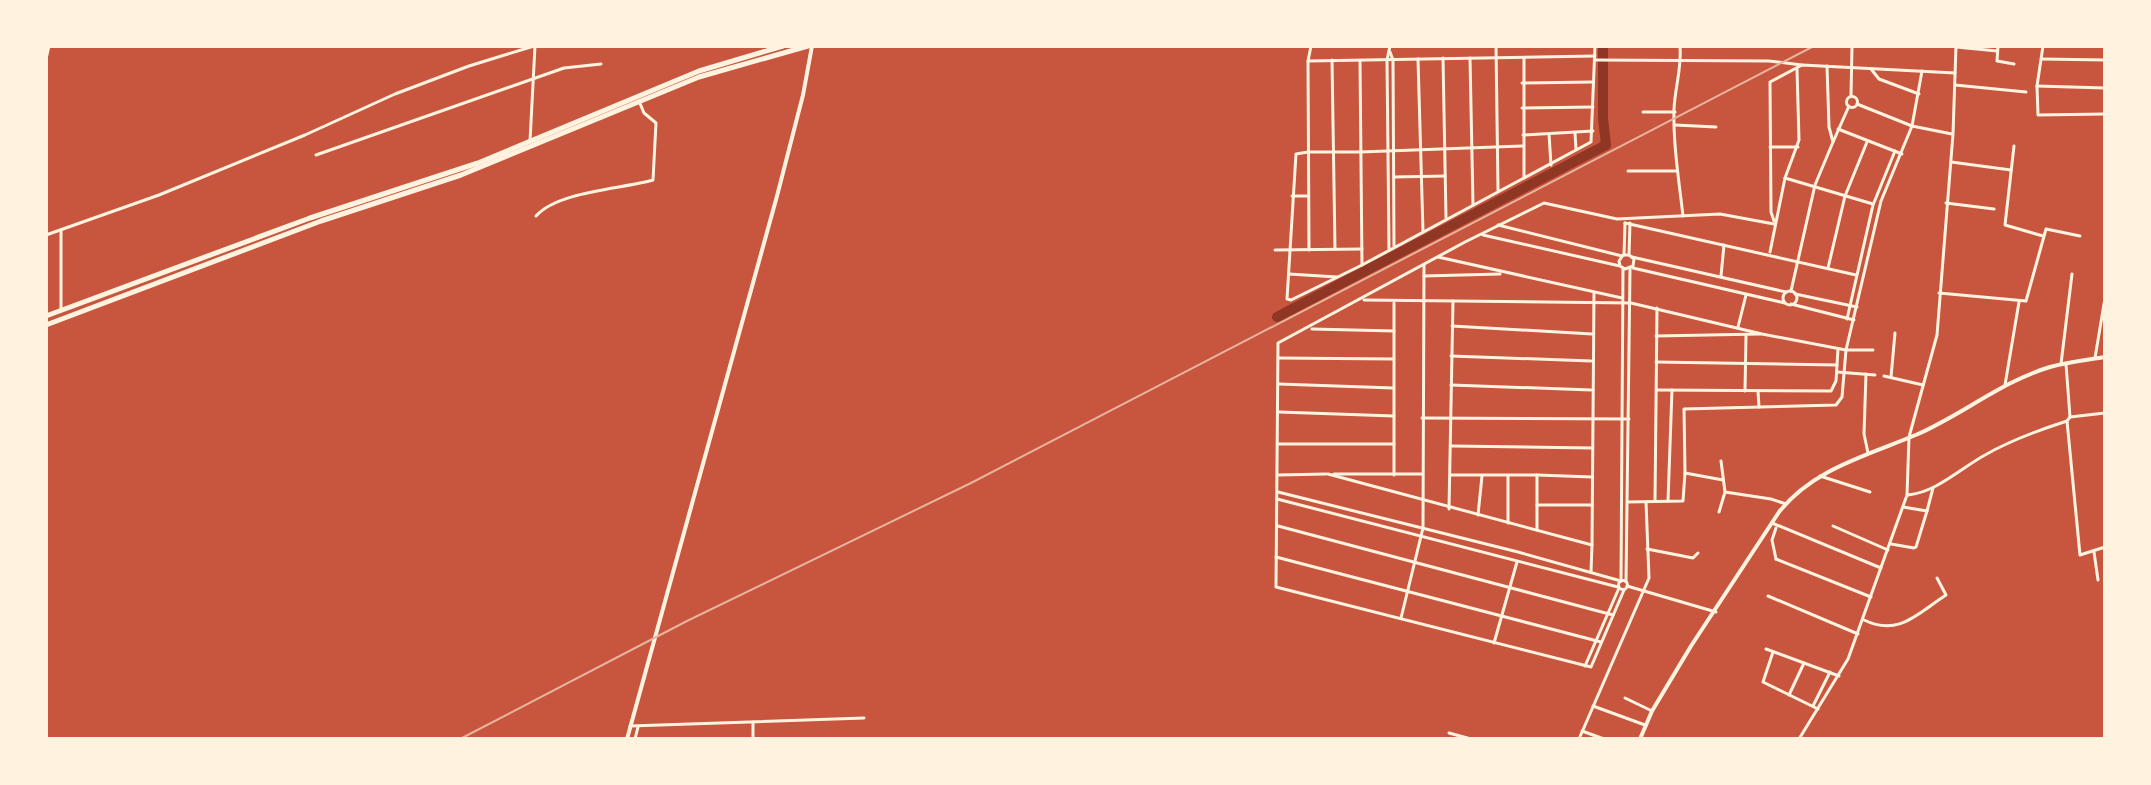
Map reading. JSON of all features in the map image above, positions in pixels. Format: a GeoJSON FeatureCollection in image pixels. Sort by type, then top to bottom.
{"type":"FeatureCollection","features":[{"type":"Feature","properties":{"kind":"highway"},"geometry":{"type":"LineString","coordinates":[[46,325],[321,221],[461,175],[699,71],[783,46]]}},
{"type":"Feature","properties":{"kind":"highway"},"geometry":{"type":"LineString","coordinates":[[46,316],[310,218],[478,163],[699,77],[811,47]]}},
{"type":"Feature","properties":{"kind":"main road"},"geometry":{"type":"LineString","coordinates":[[627,739],[698,474],[758,269],[811,59],[811,47]]}},
{"type":"Feature","properties":{"kind":"main road"},"geometry":{"type":"LineString","coordinates":[[1640,739],[1652,711],[1691,646],[1786,504],[1820,476],[1909,437],[2035,373],[2105,357]]}},
{"type":"Feature","properties":{"kind":"street"},"geometry":{"type":"LineString","coordinates":[[46,59],[49,46]]}},
{"type":"Feature","properties":{"kind":"street"},"geometry":{"type":"LineString","coordinates":[[46,235],[159,195],[395,94],[534,46],[528,144]]}},
{"type":"Feature","properties":{"kind":"street"},"geometry":{"type":"LineString","coordinates":[[1309,250],[1308,61],[1311,46]]}},
{"type":"Feature","properties":{"kind":"street"},"geometry":{"type":"LineString","coordinates":[[1390,46],[1387,60],[1391,103]]}},
{"type":"Feature","properties":{"kind":"street"},"geometry":{"type":"LineString","coordinates":[[1496,46],[1498,192]]}},
{"type":"Feature","properties":{"kind":"street"},"geometry":{"type":"LineString","coordinates":[[1522,146],[1471,150],[1308,152],[1295,156],[1287,297],[1289,300],[1362,265],[1592,142],[1593,82],[1598,60],[1595,46]]}},
{"type":"Feature","properties":{"kind":"street"},"geometry":{"type":"LineString","coordinates":[[1680,46],[1682,62],[1675,125],[1683,216]]}},
{"type":"Feature","properties":{"kind":"street"},"geometry":{"type":"LineString","coordinates":[[1849,106],[1846,100],[1851,96],[1852,46]]}},
{"type":"Feature","properties":{"kind":"street"},"geometry":{"type":"LineString","coordinates":[[1799,739],[1839,676],[1858,634],[1907,495],[1909,437],[1937,335],[1953,134],[1956,46],[1997,48],[1997,61],[2014,64]]}},
{"type":"Feature","properties":{"kind":"street"},"geometry":{"type":"LineString","coordinates":[[2043,46],[2037,86],[2038,115],[2105,114]]}},
{"type":"Feature","properties":{"kind":"street"},"geometry":{"type":"LineString","coordinates":[[1390,52],[1393,60],[1391,151],[1394,246]]}},
{"type":"Feature","properties":{"kind":"street"},"geometry":{"type":"LineString","coordinates":[[1308,61],[1443,58],[1769,61],[1955,73]]}},
{"type":"Feature","properties":{"kind":"street"},"geometry":{"type":"LineString","coordinates":[[1443,58],[1446,220]]}},
{"type":"Feature","properties":{"kind":"street"},"geometry":{"type":"LineString","coordinates":[[1470,58],[1473,205]]}},
{"type":"Feature","properties":{"kind":"street"},"geometry":{"type":"LineString","coordinates":[[1524,58],[1524,178]]}},
{"type":"Feature","properties":{"kind":"street"},"geometry":{"type":"LineString","coordinates":[[1418,59],[1423,232]]}},
{"type":"Feature","properties":{"kind":"street"},"geometry":{"type":"LineString","coordinates":[[2042,59],[2105,60]]}},
{"type":"Feature","properties":{"kind":"street"},"geometry":{"type":"LineString","coordinates":[[1332,60],[1335,249]]}},
{"type":"Feature","properties":{"kind":"street"},"geometry":{"type":"LineString","coordinates":[[1360,61],[1362,265]]}},
{"type":"Feature","properties":{"kind":"street"},"geometry":{"type":"LineString","coordinates":[[316,155],[564,68],[601,64]]}},
{"type":"Feature","properties":{"kind":"street"},"geometry":{"type":"LineString","coordinates":[[1774,222],[1771,212],[1770,83],[1802,65]]}},
{"type":"Feature","properties":{"kind":"street"},"geometry":{"type":"LineString","coordinates":[[1827,66],[1829,127],[1833,142]]}},
{"type":"Feature","properties":{"kind":"street"},"geometry":{"type":"LineString","coordinates":[[1770,254],[1785,178],[1798,147],[1797,69]]}},
{"type":"Feature","properties":{"kind":"street"},"geometry":{"type":"LineString","coordinates":[[1871,69],[1879,79],[1919,94]]}},
{"type":"Feature","properties":{"kind":"street"},"geometry":{"type":"LineString","coordinates":[[1628,502],[1684,500],[1684,409],[1836,405],[1842,397],[1846,350],[1881,201],[1912,126],[1922,71]]}},
{"type":"Feature","properties":{"kind":"street"},"geometry":{"type":"LineString","coordinates":[[1522,83],[1593,82]]}},
{"type":"Feature","properties":{"kind":"street"},"geometry":{"type":"LineString","coordinates":[[1955,85],[2026,92]]}},
{"type":"Feature","properties":{"kind":"street"},"geometry":{"type":"LineString","coordinates":[[2037,86],[2105,88]]}},
{"type":"Feature","properties":{"kind":"street"},"geometry":{"type":"LineString","coordinates":[[1851,96],[1857,104]]}},
{"type":"Feature","properties":{"kind":"street"},"geometry":{"type":"LineString","coordinates":[[536,216],[560,200],[653,180],[656,123],[642,110],[639,102]]}},
{"type":"Feature","properties":{"kind":"street"},"geometry":{"type":"LineString","coordinates":[[1849,106],[1857,104],[1912,126],[1953,134]]}},
{"type":"Feature","properties":{"kind":"street"},"geometry":{"type":"LineString","coordinates":[[1785,303],[1783,297],[1790,293],[1815,185],[1849,106]]}},
{"type":"Feature","properties":{"kind":"street"},"geometry":{"type":"LineString","coordinates":[[1522,108],[1593,107]]}},
{"type":"Feature","properties":{"kind":"street"},"geometry":{"type":"LineString","coordinates":[[1643,112],[1675,112]]}},
{"type":"Feature","properties":{"kind":"street"},"geometry":{"type":"LineString","coordinates":[[1675,125],[1716,127]]}},
{"type":"Feature","properties":{"kind":"street"},"geometry":{"type":"LineString","coordinates":[[1838,129],[1902,154]]}},
{"type":"Feature","properties":{"kind":"street"},"geometry":{"type":"LineString","coordinates":[[1523,135],[1593,131]]}},
{"type":"Feature","properties":{"kind":"street"},"geometry":{"type":"LineString","coordinates":[[1575,133],[1577,151]]}},
{"type":"Feature","properties":{"kind":"street"},"geometry":{"type":"LineString","coordinates":[[1549,134],[1551,165]]}},
{"type":"Feature","properties":{"kind":"street"},"geometry":{"type":"LineString","coordinates":[[1828,268],[1845,196],[1867,142]]}},
{"type":"Feature","properties":{"kind":"street"},"geometry":{"type":"LineString","coordinates":[[2014,146],[2005,225],[2043,236]]}},
{"type":"Feature","properties":{"kind":"street"},"geometry":{"type":"LineString","coordinates":[[1770,147],[1798,147]]}},
{"type":"Feature","properties":{"kind":"street"},"geometry":{"type":"LineString","coordinates":[[1847,319],[1873,205],[1895,151]]}},
{"type":"Feature","properties":{"kind":"street"},"geometry":{"type":"LineString","coordinates":[[1951,162],[2011,170]]}},
{"type":"Feature","properties":{"kind":"street"},"geometry":{"type":"LineString","coordinates":[[1628,171],[1678,171]]}},
{"type":"Feature","properties":{"kind":"street"},"geometry":{"type":"LineString","coordinates":[[1392,177],[1445,176]]}},
{"type":"Feature","properties":{"kind":"street"},"geometry":{"type":"LineString","coordinates":[[1785,178],[1873,205]]}},
{"type":"Feature","properties":{"kind":"street"},"geometry":{"type":"LineString","coordinates":[[1292,196],[1309,196]]}},
{"type":"Feature","properties":{"kind":"street"},"geometry":{"type":"LineString","coordinates":[[1627,256],[1634,261],[1631,268],[1628,502],[1622,585],[1591,667],[1276,587],[1279,343],[1438,257],[1544,203],[1856,275]]}},
{"type":"Feature","properties":{"kind":"street"},"geometry":{"type":"LineString","coordinates":[[1946,203],[1994,209]]}},
{"type":"Feature","properties":{"kind":"street"},"geometry":{"type":"LineString","coordinates":[[1389,249],[1392,211]]}},
{"type":"Feature","properties":{"kind":"street"},"geometry":{"type":"LineString","coordinates":[[1627,221],[1726,214],[1774,222]]}},
{"type":"Feature","properties":{"kind":"street"},"geometry":{"type":"LineString","coordinates":[[1627,221],[1627,256]]}},
{"type":"Feature","properties":{"kind":"street"},"geometry":{"type":"LineString","coordinates":[[1498,225],[1857,307]]}},
{"type":"Feature","properties":{"kind":"street"},"geometry":{"type":"LineString","coordinates":[[1939,293],[2019,302],[2028,298],[2047,228],[2080,236]]}},
{"type":"Feature","properties":{"kind":"street"},"geometry":{"type":"LineString","coordinates":[[61,229],[61,310]]}},
{"type":"Feature","properties":{"kind":"street"},"geometry":{"type":"LineString","coordinates":[[1481,234],[1854,320]]}},
{"type":"Feature","properties":{"kind":"street"},"geometry":{"type":"LineString","coordinates":[[1721,276],[1724,245]]}},
{"type":"Feature","properties":{"kind":"street"},"geometry":{"type":"LineString","coordinates":[[1275,250],[1362,249]]}},
{"type":"Feature","properties":{"kind":"street"},"geometry":{"type":"LineString","coordinates":[[1622,585],[1623,301],[1619,261],[1627,256]]}},
{"type":"Feature","properties":{"kind":"street"},"geometry":{"type":"LineString","coordinates":[[1438,257],[1762,334],[1838,349],[1873,350]]}},
{"type":"Feature","properties":{"kind":"street"},"geometry":{"type":"LineString","coordinates":[[1401,619],[1423,528],[1424,265]]}},
{"type":"Feature","properties":{"kind":"street"},"geometry":{"type":"LineString","coordinates":[[1289,274],[1337,277]]}},
{"type":"Feature","properties":{"kind":"street"},"geometry":{"type":"LineString","coordinates":[[1424,276],[1503,274]]}},
{"type":"Feature","properties":{"kind":"street"},"geometry":{"type":"LineString","coordinates":[[2072,274],[2064,364],[2080,555],[2105,547]]}},
{"type":"Feature","properties":{"kind":"street"},"geometry":{"type":"LineString","coordinates":[[1591,572],[1594,293]]}},
{"type":"Feature","properties":{"kind":"street"},"geometry":{"type":"LineString","coordinates":[[1790,293],[1796,300],[1791,304]]}},
{"type":"Feature","properties":{"kind":"street"},"geometry":{"type":"LineString","coordinates":[[1738,327],[1746,295]]}},
{"type":"Feature","properties":{"kind":"street"},"geometry":{"type":"LineString","coordinates":[[2095,359],[2105,298]]}},
{"type":"Feature","properties":{"kind":"street"},"geometry":{"type":"LineString","coordinates":[[1360,300],[1623,301]]}},
{"type":"Feature","properties":{"kind":"street"},"geometry":{"type":"LineString","coordinates":[[1394,301],[1394,475]]}},
{"type":"Feature","properties":{"kind":"street"},"geometry":{"type":"LineString","coordinates":[[1449,509],[1453,301]]}},
{"type":"Feature","properties":{"kind":"street"},"geometry":{"type":"LineString","coordinates":[[2005,388],[2019,302]]}},
{"type":"Feature","properties":{"kind":"street"},"geometry":{"type":"LineString","coordinates":[[1655,501],[1657,308]]}},
{"type":"Feature","properties":{"kind":"street"},"geometry":{"type":"LineString","coordinates":[[1452,326],[1593,334]]}},
{"type":"Feature","properties":{"kind":"street"},"geometry":{"type":"LineString","coordinates":[[1308,328],[1394,331]]}},
{"type":"Feature","properties":{"kind":"street"},"geometry":{"type":"LineString","coordinates":[[1891,377],[1895,333]]}},
{"type":"Feature","properties":{"kind":"street"},"geometry":{"type":"LineString","coordinates":[[1656,336],[1762,334]]}},
{"type":"Feature","properties":{"kind":"street"},"geometry":{"type":"LineString","coordinates":[[1745,391],[1746,336]]}},
{"type":"Feature","properties":{"kind":"street"},"geometry":{"type":"LineString","coordinates":[[1657,390],[1831,391],[1835,389],[1838,349]]}},
{"type":"Feature","properties":{"kind":"street"},"geometry":{"type":"LineString","coordinates":[[1451,356],[1593,361]]}},
{"type":"Feature","properties":{"kind":"street"},"geometry":{"type":"LineString","coordinates":[[1279,358],[1393,359]]}},
{"type":"Feature","properties":{"kind":"street"},"geometry":{"type":"LineString","coordinates":[[1656,362],[1837,365]]}},
{"type":"Feature","properties":{"kind":"street"},"geometry":{"type":"LineString","coordinates":[[1837,372],[1875,375]]}},
{"type":"Feature","properties":{"kind":"street"},"geometry":{"type":"LineString","coordinates":[[1866,374],[1864,434],[1868,453]]}},
{"type":"Feature","properties":{"kind":"street"},"geometry":{"type":"LineString","coordinates":[[1884,376],[1923,385]]}},
{"type":"Feature","properties":{"kind":"street"},"geometry":{"type":"LineString","coordinates":[[1279,384],[1393,388]]}},
{"type":"Feature","properties":{"kind":"street"},"geometry":{"type":"LineString","coordinates":[[1451,385],[1593,390]]}},
{"type":"Feature","properties":{"kind":"street"},"geometry":{"type":"LineString","coordinates":[[1668,501],[1672,390]]}},
{"type":"Feature","properties":{"kind":"street"},"geometry":{"type":"LineString","coordinates":[[1758,391],[1759,408]]}},
{"type":"Feature","properties":{"kind":"street"},"geometry":{"type":"LineString","coordinates":[[1279,412],[1394,416]]}},
{"type":"Feature","properties":{"kind":"street"},"geometry":{"type":"LineString","coordinates":[[1907,495],[1920,494],[1987,454],[2034,432],[2068,419],[2105,413]]}},
{"type":"Feature","properties":{"kind":"street"},"geometry":{"type":"LineString","coordinates":[[1422,418],[1629,419]]}},
{"type":"Feature","properties":{"kind":"street"},"geometry":{"type":"LineString","coordinates":[[1278,444],[1394,444]]}},
{"type":"Feature","properties":{"kind":"street"},"geometry":{"type":"LineString","coordinates":[[1452,446],[1593,448]]}},
{"type":"Feature","properties":{"kind":"street"},"geometry":{"type":"LineString","coordinates":[[1719,512],[1725,492],[1721,461]]}},
{"type":"Feature","properties":{"kind":"street"},"geometry":{"type":"LineString","coordinates":[[1685,473],[1723,480]]}},
{"type":"Feature","properties":{"kind":"street"},"geometry":{"type":"LineString","coordinates":[[1328,474],[1592,545]]}},
{"type":"Feature","properties":{"kind":"street"},"geometry":{"type":"LineString","coordinates":[[1278,475],[1423,474]]}},
{"type":"Feature","properties":{"kind":"street"},"geometry":{"type":"LineString","coordinates":[[1451,475],[1592,477]]}},
{"type":"Feature","properties":{"kind":"street"},"geometry":{"type":"LineString","coordinates":[[1537,475],[1537,530]]}},
{"type":"Feature","properties":{"kind":"street"},"geometry":{"type":"LineString","coordinates":[[1478,515],[1482,476]]}},
{"type":"Feature","properties":{"kind":"street"},"geometry":{"type":"LineString","coordinates":[[1508,476],[1508,523]]}},
{"type":"Feature","properties":{"kind":"street"},"geometry":{"type":"LineString","coordinates":[[1820,476],[1870,492]]}},
{"type":"Feature","properties":{"kind":"street"},"geometry":{"type":"LineString","coordinates":[[1890,544],[1915,548],[1933,487]]}},
{"type":"Feature","properties":{"kind":"street"},"geometry":{"type":"LineString","coordinates":[[1278,492],[1591,572],[1622,585]]}},
{"type":"Feature","properties":{"kind":"street"},"geometry":{"type":"LineString","coordinates":[[1725,492],[1786,504]]}},
{"type":"Feature","properties":{"kind":"street"},"geometry":{"type":"LineString","coordinates":[[1277,499],[1517,562],[1622,585],[1716,612]]}},
{"type":"Feature","properties":{"kind":"street"},"geometry":{"type":"LineString","coordinates":[[1579,739],[1649,574],[1646,502]]}},
{"type":"Feature","properties":{"kind":"street"},"geometry":{"type":"LineString","coordinates":[[1537,505],[1592,505]]}},
{"type":"Feature","properties":{"kind":"street"},"geometry":{"type":"LineString","coordinates":[[1903,507],[1927,511]]}},
{"type":"Feature","properties":{"kind":"street"},"geometry":{"type":"LineString","coordinates":[[1776,559],[1772,540],[1774,525],[1881,568]]}},
{"type":"Feature","properties":{"kind":"street"},"geometry":{"type":"LineString","coordinates":[[1278,526],[1610,615]]}},
{"type":"Feature","properties":{"kind":"street"},"geometry":{"type":"LineString","coordinates":[[1833,526],[1888,550]]}},
{"type":"Feature","properties":{"kind":"street"},"geometry":{"type":"LineString","coordinates":[[1647,549],[1693,558],[1698,553]]}},
{"type":"Feature","properties":{"kind":"street"},"geometry":{"type":"LineString","coordinates":[[2094,550],[2098,580]]}},
{"type":"Feature","properties":{"kind":"street"},"geometry":{"type":"LineString","coordinates":[[1276,557],[1601,642]]}},
{"type":"Feature","properties":{"kind":"street"},"geometry":{"type":"LineString","coordinates":[[1770,562],[1772,558],[1776,559],[1871,597]]}},
{"type":"Feature","properties":{"kind":"street"},"geometry":{"type":"LineString","coordinates":[[1493,644],[1517,562]]}},
{"type":"Feature","properties":{"kind":"street"},"geometry":{"type":"LineString","coordinates":[[1864,620],[1876,626],[1900,625],[1946,595],[1937,578]]}},
{"type":"Feature","properties":{"kind":"street"},"geometry":{"type":"LineString","coordinates":[[1768,596],[1858,634]]}},
{"type":"Feature","properties":{"kind":"street"},"geometry":{"type":"LineString","coordinates":[[1585,666],[1595,641],[1606,625]]}},
{"type":"Feature","properties":{"kind":"street"},"geometry":{"type":"LineString","coordinates":[[1766,649],[1839,676]]}},
{"type":"Feature","properties":{"kind":"street"},"geometry":{"type":"LineString","coordinates":[[1773,652],[1763,682],[1816,708]]}},
{"type":"Feature","properties":{"kind":"street"},"geometry":{"type":"LineString","coordinates":[[1789,695],[1804,663]]}},
{"type":"Feature","properties":{"kind":"street"},"geometry":{"type":"LineString","coordinates":[[1816,708],[1830,672]]}},
{"type":"Feature","properties":{"kind":"street"},"geometry":{"type":"LineString","coordinates":[[1625,698],[1652,711]]}},
{"type":"Feature","properties":{"kind":"street"},"geometry":{"type":"LineString","coordinates":[[1593,706],[1646,726]]}},
{"type":"Feature","properties":{"kind":"street"},"geometry":{"type":"LineString","coordinates":[[630,726],[864,718]]}},
{"type":"Feature","properties":{"kind":"street"},"geometry":{"type":"LineString","coordinates":[[753,722],[753,739]]}},
{"type":"Feature","properties":{"kind":"street"},"geometry":{"type":"LineString","coordinates":[[635,739],[638,727]]}},
{"type":"Feature","properties":{"kind":"street"},"geometry":{"type":"LineString","coordinates":[[1582,731],[1604,739]]}},
{"type":"Feature","properties":{"kind":"street"},"geometry":{"type":"LineString","coordinates":[[1449,733],[1471,739]]}},
{"type":"Feature","properties":{"kind":"waterway"},"geometry":{"type":"LineString","coordinates":[[1277,317],[1606,145],[1603,46]]}},
{"type":"Feature","properties":{"kind":"railway"},"geometry":{"type":"LineString","coordinates":[[460,739],[687,621],[971,483],[1814,46]]}}]}
